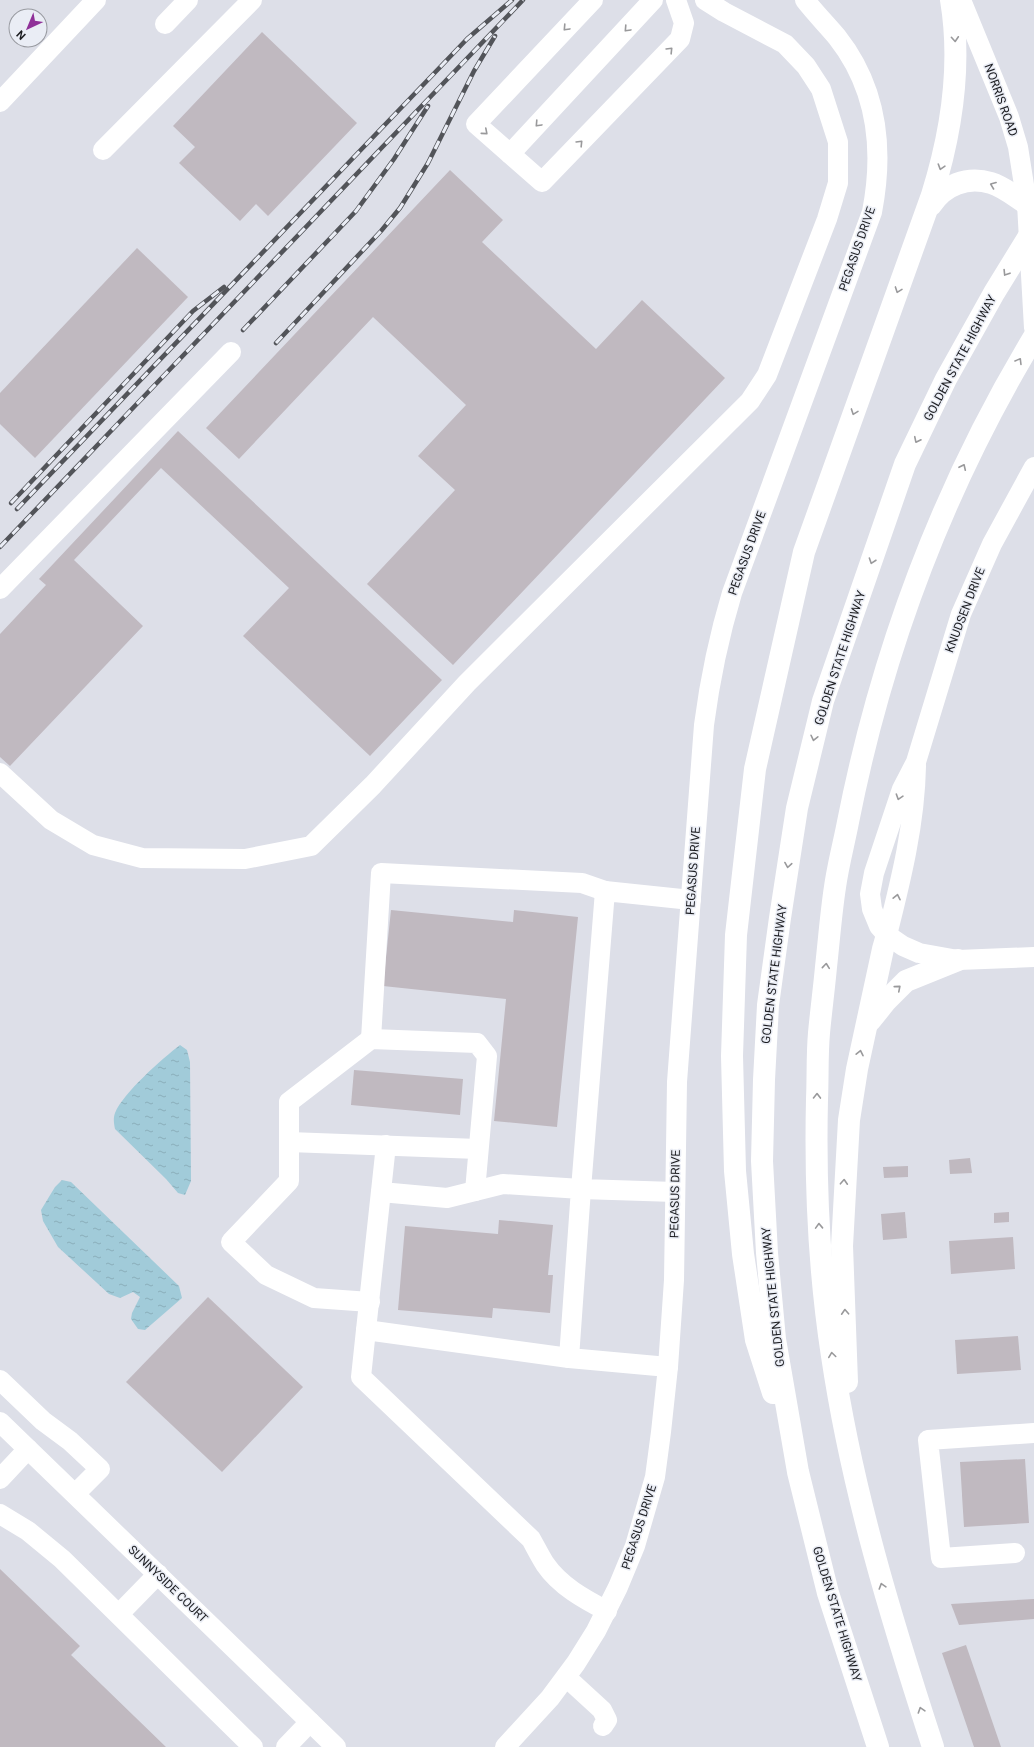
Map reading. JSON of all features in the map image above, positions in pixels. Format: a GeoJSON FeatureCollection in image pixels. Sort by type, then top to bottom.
{"type":"FeatureCollection","features":[{"type":"Feature","properties":{"kind":"highway"},"geometry":{"type":"LineString","coordinates":[[798,1472],[756,1340],[743,1254],[735,1171],[732,1056],[736,935],[755,769],[804,552],[926,214],[943,161],[950,128],[954,94],[956,54],[950,0]]}},
{"type":"Feature","properties":{"kind":"highway"},"geometry":{"type":"LineString","coordinates":[[926,214],[939,194],[951,186],[964,181],[978,180],[992,184],[1027,204]]}},
{"type":"Feature","properties":{"kind":"highway","name":"GOLDEN STATE HIGHWAY"},"geometry":{"type":"LineString","coordinates":[[878,1747],[828,1593],[798,1472],[776,1338],[767,1253],[762,1161],[768,1005],[796,816],[823,701],[905,464],[946,379],[994,294],[1034,228]]}},
{"type":"Feature","properties":{"kind":"highway"},"geometry":{"type":"LineString","coordinates":[[933,1747],[899,1643],[874,1558],[848,1449],[831,1354],[820,1250],[816,1142],[819,1034],[835,885],[860,761],[880,688],[911,592],[947,503],[1005,385],[1034,336]]}},
{"type":"Feature","properties":{"kind":"highway"},"geometry":{"type":"LineString","coordinates":[[848,1449],[847,1345],[842,1246],[848,1120],[865,1029],[887,935]]}},
{"type":"Feature","properties":{"kind":"highway"},"geometry":{"type":"LineString","coordinates":[[865,1029],[886,1001],[906,981],[958,960]]}},
{"type":"Feature","properties":{"kind":"street"},"geometry":{"type":"LineString","coordinates":[[0,102],[96,0]]}},
{"type":"Feature","properties":{"kind":"street"},"geometry":{"type":"LineString","coordinates":[[165,24],[188,0]]}},
{"type":"Feature","properties":{"kind":"street"},"geometry":{"type":"LineString","coordinates":[[103,150],[252,0]]}},
{"type":"Feature","properties":{"kind":"street"},"geometry":{"type":"LineString","coordinates":[[593,0],[476,124],[542,182],[680,39],[684,23],[676,0]]}},
{"type":"Feature","properties":{"kind":"street"},"geometry":{"type":"LineString","coordinates":[[510,154],[652,0]]}},
{"type":"Feature","properties":{"kind":"street"},"geometry":{"type":"LineString","coordinates":[[0,774],[51,820],[92,845],[142,858],[246,859],[311,846],[373,785],[467,683],[750,401],[767,375],[827,220],[838,183],[838,142],[822,89],[806,66],[785,44],[713,6],[706,0]]}},
{"type":"Feature","properties":{"kind":"street","name":"PEGASUS DRIVE"},"geometry":{"type":"LineString","coordinates":[[505,1747],[550,1698],[566,1677],[585,1649],[607,1611],[635,1546],[646,1513],[655,1477],[662,1432],[668,1368],[674,1280],[677,1082],[704,725],[710,680],[732,593],[872,212],[877,185],[877,131],[872,108],[864,85],[852,60],[837,38],[805,0]]}},
{"type":"Feature","properties":{"kind":"street","name":"NORRIS ROAD"},"geometry":{"type":"LineString","coordinates":[[961,0],[1009,117],[1018,147],[1027,204]]}},
{"type":"Feature","properties":{"kind":"street"},"geometry":{"type":"LineString","coordinates":[[1027,204],[1034,328]]}},
{"type":"Feature","properties":{"kind":"street"},"geometry":{"type":"LineString","coordinates":[[0,588],[231,352]]}},
{"type":"Feature","properties":{"kind":"street","name":"KNUDSEN DRIVE"},"geometry":{"type":"LineString","coordinates":[[1034,467],[1012,504],[992,544],[962,614],[916,762],[902,789],[874,873],[870,894],[872,909],[879,926],[887,935],[903,946],[918,953],[958,960],[1034,958]]}},
{"type":"Feature","properties":{"kind":"street","name":"KNUDSEN DRIVE"},"geometry":{"type":"LineString","coordinates":[[887,935],[896,900],[916,794],[916,762]]}},
{"type":"Feature","properties":{"kind":"street"},"geometry":{"type":"LineString","coordinates":[[372,1039],[381,873],[582,883],[605,891],[691,900]]}},
{"type":"Feature","properties":{"kind":"street"},"geometry":{"type":"LineString","coordinates":[[569,1358],[605,891]]}},
{"type":"Feature","properties":{"kind":"street"},"geometry":{"type":"LineString","coordinates":[[370,1302],[314,1298],[266,1275],[231,1242],[289,1181],[289,1102],[372,1039],[477,1044],[487,1056],[475,1191]]}},
{"type":"Feature","properties":{"kind":"street"},"geometry":{"type":"LineString","coordinates":[[289,1142],[478,1149]]}},
{"type":"Feature","properties":{"kind":"street"},"geometry":{"type":"LineString","coordinates":[[386,1145],[361,1377],[531,1539],[545,1565],[563,1585],[589,1602],[607,1611]]}},
{"type":"Feature","properties":{"kind":"street"},"geometry":{"type":"LineString","coordinates":[[381,1192],[447,1198],[502,1184],[581,1189],[675,1192]]}},
{"type":"Feature","properties":{"kind":"street"},"geometry":{"type":"LineString","coordinates":[[366,1330],[569,1358],[668,1368]]}},
{"type":"Feature","properties":{"kind":"street"},"geometry":{"type":"LineString","coordinates":[[0,1380],[43,1421],[70,1440],[100,1469],[75,1494]]}},
{"type":"Feature","properties":{"kind":"street","name":"SUNNYSIDE COURT"},"geometry":{"type":"LineString","coordinates":[[0,1422],[336,1747]]}},
{"type":"Feature","properties":{"kind":"street"},"geometry":{"type":"LineString","coordinates":[[1015,1553],[941,1558],[928,1440],[1034,1433]]}},
{"type":"Feature","properties":{"kind":"street"},"geometry":{"type":"LineString","coordinates":[[0,1479],[28,1449]]}},
{"type":"Feature","properties":{"kind":"street"},"geometry":{"type":"LineString","coordinates":[[0,1514],[28,1531],[62,1559],[253,1747]]}},
{"type":"Feature","properties":{"kind":"street"},"geometry":{"type":"LineString","coordinates":[[119,1614],[158,1574]]}},
{"type":"Feature","properties":{"kind":"street"},"geometry":{"type":"LineString","coordinates":[[566,1677],[602,1710],[607,1720],[603,1726]]}},
{"type":"Feature","properties":{"kind":"street"},"geometry":{"type":"LineString","coordinates":[[286,1747],[310,1722]]}},
{"type":"Feature","properties":{"kind":"water"},"geometry":{"type":"Polygon","coordinates":[[[180,1045],[187,1050],[190,1062],[191,1181],[185,1195],[178,1193],[166,1179],[115,1129],[114,1121],[115,1113],[126,1096],[154,1067],[180,1045]]]}},
{"type":"Feature","properties":{"kind":"water"},"geometry":{"type":"Polygon","coordinates":[[[62,1180],[71,1182],[179,1286],[182,1298],[145,1330],[138,1329],[131,1319],[132,1313],[140,1297],[133,1292],[120,1298],[109,1294],[58,1247],[43,1221],[41,1210],[55,1187],[62,1180]]]}},
{"type":"Feature","properties":{"kind":"building"},"geometry":{"type":"Polygon","coordinates":[[[262,32],[357,123],[268,216],[256,204],[240,221],[179,163],[195,147],[173,126],[262,32]]]}},
{"type":"Feature","properties":{"kind":"building"},"geometry":{"type":"Polygon","coordinates":[[[450,170],[503,220],[482,242],[596,349],[642,300],[725,378],[453,665],[367,584],[455,490],[418,456],[466,405],[373,317],[239,459],[206,428],[450,170]]]}},
{"type":"Feature","properties":{"kind":"building"},"geometry":{"type":"Polygon","coordinates":[[[137,248],[188,297],[35,458],[0,424],[0,393],[137,248]]]}},
{"type":"Feature","properties":{"kind":"building"},"geometry":{"type":"Polygon","coordinates":[[[178,431],[442,680],[370,756],[243,636],[289,588],[161,468],[74,560],[143,626],[10,766],[0,757],[0,634],[46,585],[39,579],[178,431]]]}},
{"type":"Feature","properties":{"kind":"building"},"geometry":{"type":"Polygon","coordinates":[[[391,910],[513,922],[514,910],[578,917],[557,1127],[494,1121],[506,999],[383,986],[391,910]]]}},
{"type":"Feature","properties":{"kind":"building"},"geometry":{"type":"Polygon","coordinates":[[[354,1070],[463,1079],[460,1115],[351,1105],[354,1070]]]}},
{"type":"Feature","properties":{"kind":"building"},"geometry":{"type":"Polygon","coordinates":[[[970,1158],[972,1173],[950,1174],[949,1160],[970,1158]]]}},
{"type":"Feature","properties":{"kind":"building"},"geometry":{"type":"Polygon","coordinates":[[[908,1166],[908,1177],[884,1178],[883,1167],[908,1166]]]}},
{"type":"Feature","properties":{"kind":"building"},"geometry":{"type":"Polygon","coordinates":[[[905,1212],[907,1238],[883,1240],[881,1214],[905,1212]]]}},
{"type":"Feature","properties":{"kind":"building"},"geometry":{"type":"Polygon","coordinates":[[[1009,1212],[1009,1222],[994,1223],[994,1213],[1009,1212]]]}},
{"type":"Feature","properties":{"kind":"building"},"geometry":{"type":"Polygon","coordinates":[[[499,1220],[553,1225],[548,1275],[553,1275],[550,1313],[493,1308],[492,1318],[398,1310],[405,1226],[498,1234],[499,1220]]]}},
{"type":"Feature","properties":{"kind":"building"},"geometry":{"type":"Polygon","coordinates":[[[1013,1237],[1015,1269],[951,1274],[949,1241],[1013,1237]]]}},
{"type":"Feature","properties":{"kind":"building"},"geometry":{"type":"Polygon","coordinates":[[[208,1297],[303,1387],[222,1472],[126,1382],[208,1297]]]}},
{"type":"Feature","properties":{"kind":"building"},"geometry":{"type":"Polygon","coordinates":[[[1018,1336],[1021,1370],[957,1374],[955,1340],[1018,1336]]]}},
{"type":"Feature","properties":{"kind":"building"},"geometry":{"type":"Polygon","coordinates":[[[1025,1459],[1029,1523],[964,1527],[960,1462],[1025,1459]]]}},
{"type":"Feature","properties":{"kind":"building"},"geometry":{"type":"Polygon","coordinates":[[[0,1569],[80,1646],[71,1655],[166,1747],[0,1747],[0,1569]]]}},
{"type":"Feature","properties":{"kind":"building"},"geometry":{"type":"Polygon","coordinates":[[[1034,1599],[1034,1619],[959,1625],[951,1604],[1034,1599]]]}},
{"type":"Feature","properties":{"kind":"building"},"geometry":{"type":"Polygon","coordinates":[[[966,1645],[1001,1747],[974,1747],[942,1653],[966,1645]]]}},
{"type":"Feature","properties":{"kind":"railway"},"geometry":{"type":"LineString","coordinates":[[17,509],[467,39],[512,0]]}},
{"type":"Feature","properties":{"kind":"railway"},"geometry":{"type":"LineString","coordinates":[[0,547],[523,0]]}},
{"type":"Feature","properties":{"kind":"railway"},"geometry":{"type":"LineString","coordinates":[[276,343],[381,231],[400,208],[428,163],[474,71],[495,36]]}},
{"type":"Feature","properties":{"kind":"railway"},"geometry":{"type":"LineString","coordinates":[[243,330],[356,211],[394,159],[428,106]]}},
{"type":"Feature","properties":{"kind":"railway"},"geometry":{"type":"LineString","coordinates":[[11,503],[193,311],[224,287]]}}]}
